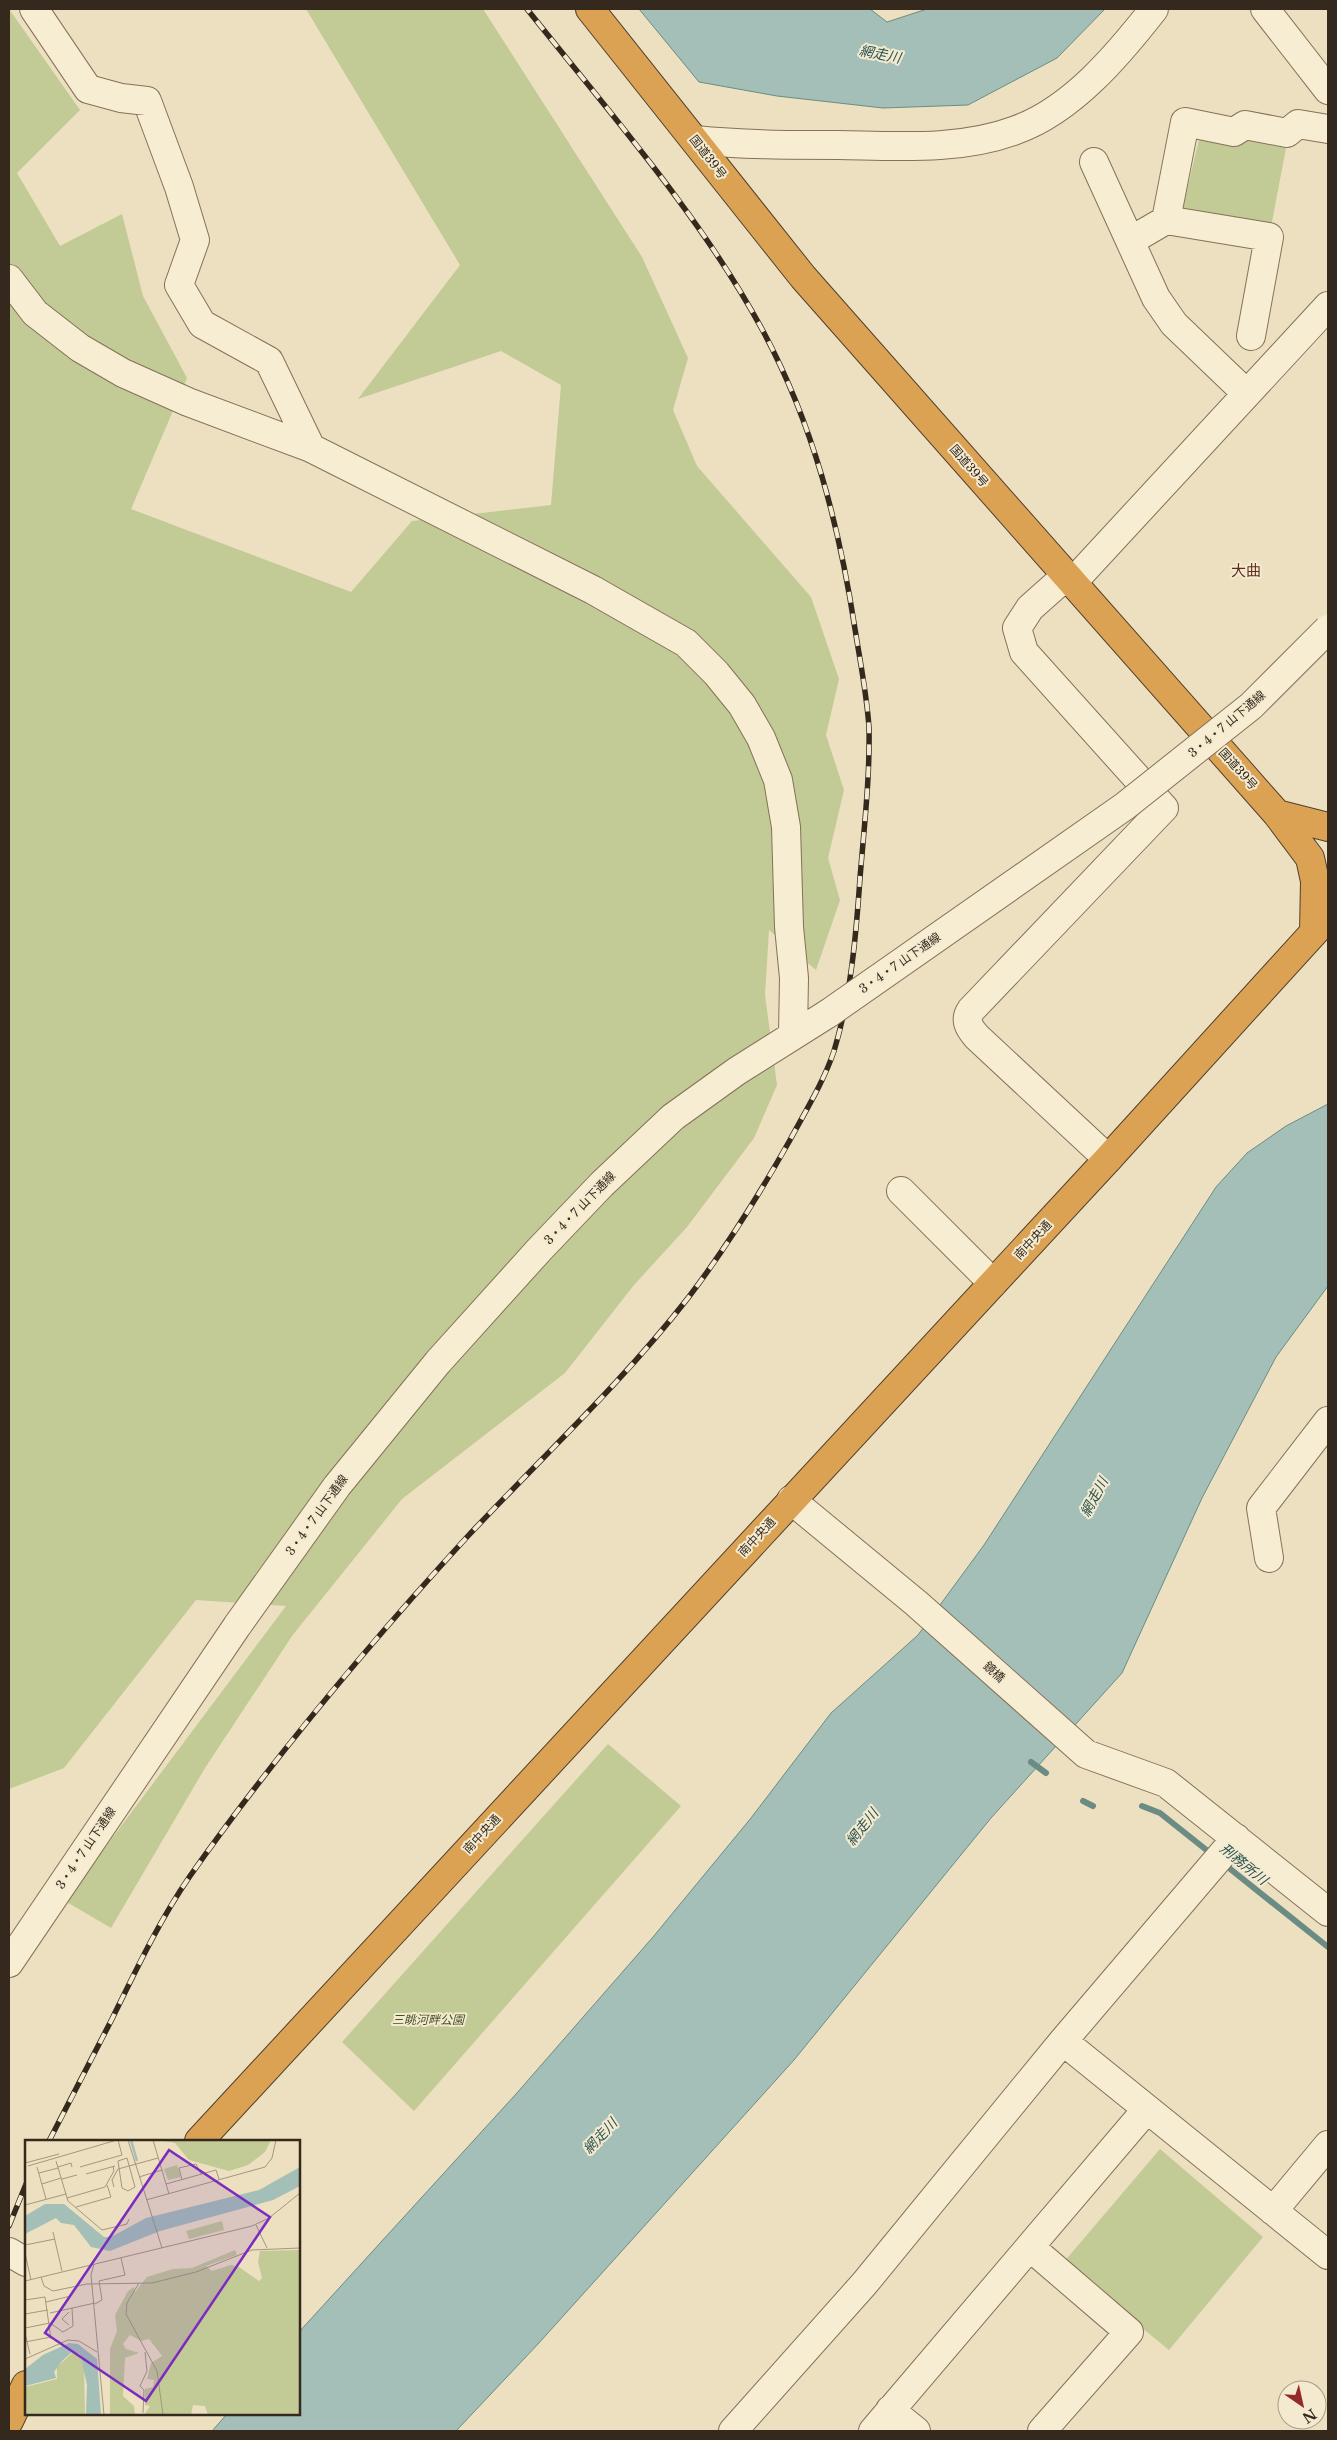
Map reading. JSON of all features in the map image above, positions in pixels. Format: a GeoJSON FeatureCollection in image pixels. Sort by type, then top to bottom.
{"type":"FeatureCollection","features":[{"type":"Feature","properties":{"kind":"highway","name":"国道39号"},"geometry":{"type":"LineString","coordinates":[[590,9],[804,277],[1277,814],[1310,858],[1321,925]]}},
{"type":"Feature","properties":{"kind":"highway"},"geometry":{"type":"LineString","coordinates":[[1277,814],[1328,827]]}},
{"type":"Feature","properties":{"kind":"highway","name":"南中央通"},"geometry":{"type":"LineString","coordinates":[[200,2140],[1108,1159],[1321,925]]}},
{"type":"Feature","properties":{"kind":"highway"},"geometry":{"type":"LineString","coordinates":[[9,2421],[25,2387]]}},
{"type":"Feature","properties":{"kind":"street"},"geometry":{"type":"LineString","coordinates":[[34,9],[88,89],[122,98],[147,101],[179,187],[195,240],[179,285],[202,324],[269,361],[311,448]]}},
{"type":"Feature","properties":{"kind":"street"},"geometry":{"type":"LineString","coordinates":[[695,140],[732,144],[933,145],[976,141],[1016,130],[1052,111],[1092,79],[1126,45],[1154,9]]}},
{"type":"Feature","properties":{"kind":"street"},"geometry":{"type":"LineString","coordinates":[[1265,9],[1328,90]]}},
{"type":"Feature","properties":{"kind":"street"},"geometry":{"type":"LineString","coordinates":[[1166,220],[1184,122],[1234,132],[1245,125],[1288,133],[1298,124],[1328,130]]}},
{"type":"Feature","properties":{"kind":"street"},"geometry":{"type":"LineString","coordinates":[[1094,162],[1156,298],[1174,324],[1246,393]]}},
{"type":"Feature","properties":{"kind":"street"},"geometry":{"type":"LineString","coordinates":[[1130,240],[1166,220],[1269,237],[1251,336]]}},
{"type":"Feature","properties":{"kind":"street"},"geometry":{"type":"LineString","coordinates":[[9,279],[35,312],[80,348],[123,373],[188,402],[311,448],[593,590],[686,643],[716,673],[742,705],[761,738],[778,780],[786,828],[789,919],[794,978],[793,1034]]}},
{"type":"Feature","properties":{"kind":"street"},"geometry":{"type":"LineString","coordinates":[[1108,1159],[977,1037],[968,1023],[967,1016],[971,1010],[1164,808],[1024,652],[1017,628],[1030,608],[1069,580],[1328,306]]}},
{"type":"Feature","properties":{"kind":"street","name":"3・4・7 山下通線"},"geometry":{"type":"LineString","coordinates":[[9,1963],[237,1626],[320,1510],[438,1362],[602,1184],[674,1117],[793,1034],[829,1013],[1125,806],[1251,706],[1328,629]]}},
{"type":"Feature","properties":{"kind":"street"},"geometry":{"type":"LineString","coordinates":[[901,1190],[993,1283]]}},
{"type":"Feature","properties":{"kind":"street"},"geometry":{"type":"LineString","coordinates":[[1269,1558],[1261,1508],[1328,1421]]}},
{"type":"Feature","properties":{"kind":"street","name":"鏡橋"},"geometry":{"type":"LineString","coordinates":[[792,1500],[916,1603],[1086,1754],[1166,1783],[1225,1851],[1328,1912]]}},
{"type":"Feature","properties":{"kind":"street"},"geometry":{"type":"LineString","coordinates":[[734,2431],[864,2284],[1063,2041],[1225,1851]]}},
{"type":"Feature","properties":{"kind":"street"},"geometry":{"type":"LineString","coordinates":[[1063,2041],[1328,2255]]}},
{"type":"Feature","properties":{"kind":"street"},"geometry":{"type":"LineString","coordinates":[[873,2431],[1147,2109]]}},
{"type":"Feature","properties":{"kind":"street"},"geometry":{"type":"LineString","coordinates":[[1273,2211],[1328,2145]]}},
{"type":"Feature","properties":{"kind":"street"},"geometry":{"type":"LineString","coordinates":[[1030,2247],[1129,2332],[1042,2431]]}},
{"type":"Feature","properties":{"kind":"street"},"geometry":{"type":"LineString","coordinates":[[9,2252],[25,2261]]}},
{"type":"Feature","properties":{"kind":"street"},"geometry":{"type":"LineString","coordinates":[[890,2410],[916,2431]]}},
{"type":"Feature","properties":{"kind":"green space"},"geometry":{"type":"Polygon","coordinates":[[[9,9],[80,110],[17,173],[60,246],[122,214],[143,296],[187,378],[131,509],[351,592],[412,521],[551,505],[561,385],[501,351],[358,399],[460,265],[306,9],[483,9],[642,257],[688,358],[673,410],[697,466],[811,597],[839,679],[826,735],[844,790],[828,858],[840,900],[816,970],[769,930],[765,995],[777,1085],[754,1138],[687,1227],[634,1285],[565,1373],[402,1499],[292,1636],[205,1768],[111,1928],[65,1901],[286,1606],[196,1600],[64,1768],[9,1789],[9,9]]]}},
{"type":"Feature","properties":{"kind":"green space"},"geometry":{"type":"Polygon","coordinates":[[[1201,131],[1286,148],[1271,227],[1182,211],[1201,131]]]}},
{"type":"Feature","properties":{"kind":"green space","name":"三眺河畔公園"},"geometry":{"type":"Polygon","coordinates":[[[608,1744],[681,1806],[414,2111],[342,2042],[608,1744]]]}},
{"type":"Feature","properties":{"kind":"green space"},"geometry":{"type":"Polygon","coordinates":[[[1160,2149],[1263,2237],[1169,2350],[1063,2263],[1160,2149]]]}},
{"type":"Feature","properties":{"kind":"water","name":"網走川"},"geometry":{"type":"Polygon","coordinates":[[[639,9],[870,9],[887,22],[927,9],[1105,9],[1057,58],[968,105],[883,108],[777,96],[699,82],[639,9]]]}},
{"type":"Feature","properties":{"kind":"water","name":"網走川"},"geometry":{"type":"Polygon","coordinates":[[[1328,1104],[1328,1286],[1276,1357],[1202,1498],[1122,1673],[991,1818],[794,2060],[538,2344],[456,2431],[212,2431],[226,2415],[300,2415],[300,2331],[516,2094],[653,1937],[751,1818],[831,1713],[918,1635],[984,1545],[1216,1187],[1247,1153],[1286,1126],[1328,1104]]]}},
{"type":"Feature","properties":{"kind":"waterway","name":"刑務所川"},"geometry":{"type":"LineString","coordinates":[[1031,1762],[1046,1773]]}},
{"type":"Feature","properties":{"kind":"waterway","name":"刑務所川"},"geometry":{"type":"LineString","coordinates":[[1083,1801],[1093,1806]]}},
{"type":"Feature","properties":{"kind":"waterway","name":"刑務所川"},"geometry":{"type":"LineString","coordinates":[[1142,1806],[1160,1813],[1214,1856]]}},
{"type":"Feature","properties":{"kind":"waterway","name":"刑務所川"},"geometry":{"type":"LineString","coordinates":[[1224,1864],[1328,1947]]}},
{"type":"Feature","properties":{"kind":"railway"},"geometry":{"type":"LineString","coordinates":[[50,2140],[168,1910],[190,1876],[255,1788],[323,1702],[394,1618],[467,1537],[636,1361],[688,1298],[716,1260],[766,1181],[814,1096],[834,1051],[845,1008],[857,922],[868,784],[869,728],[849,590],[822,476],[810,439],[781,366],[738,288],[682,205],[652,165],[527,9]]}},
{"type":"Feature","properties":{"kind":"railway"},"geometry":{"type":"LineString","coordinates":[[9,2226],[25,2186]]}},
{"type":"Feature","properties":{"kind":"district","name":"大曲"},"geometry":{"type":"Point","coordinates":[1246,571]}}]}
